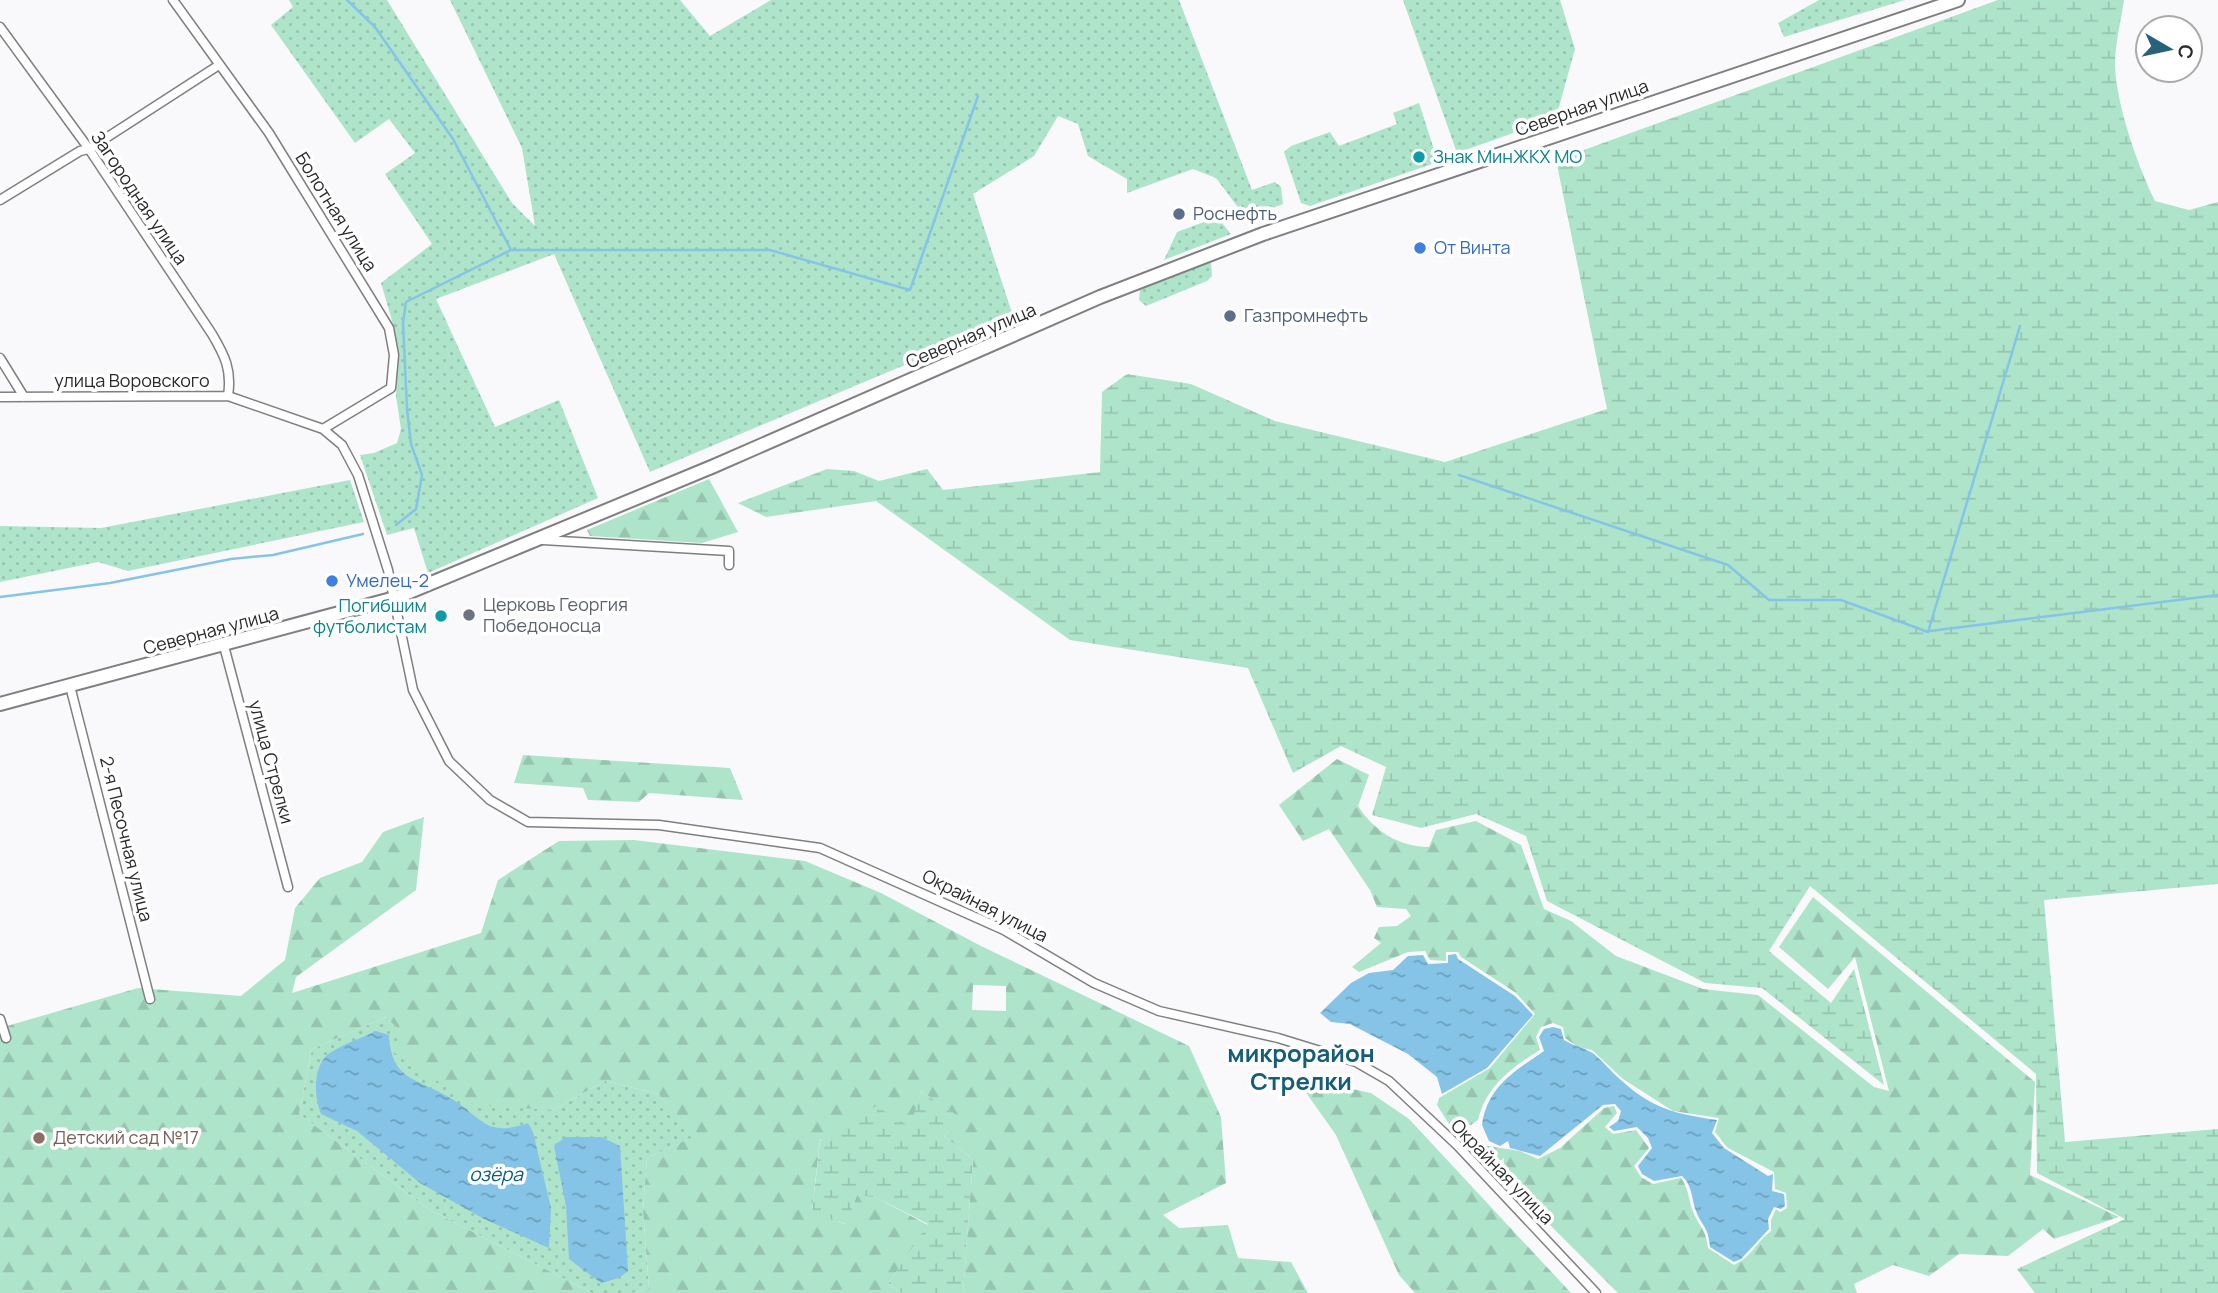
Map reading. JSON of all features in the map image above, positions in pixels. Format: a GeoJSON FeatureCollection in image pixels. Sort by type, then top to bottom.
{"type":"FeatureCollection","features":[{"type":"Feature","properties":{"kind":"main road","name":"Северная улица"},"geometry":{"type":"LineString","coordinates":[[0,704],[395,598],[715,466],[1100,297],[1263,234],[1958,0]]}},
{"type":"Feature","properties":{"kind":"street","name":"Болотная улица"},"geometry":{"type":"LineString","coordinates":[[173,0],[270,133],[389,328],[394,355],[391,388],[323,429]]}},
{"type":"Feature","properties":{"kind":"street","name":"Загородная улица"},"geometry":{"type":"LineString","coordinates":[[0,27],[89,149],[228,361],[228,396]]}},
{"type":"Feature","properties":{"kind":"street"},"geometry":{"type":"LineString","coordinates":[[0,200],[80,151],[89,149],[219,65]]}},
{"type":"Feature","properties":{"kind":"street"},"geometry":{"type":"LineString","coordinates":[[0,358],[24,397]]}},
{"type":"Feature","properties":{"kind":"street","name":"улица Воровского"},"geometry":{"type":"LineString","coordinates":[[0,397],[228,396],[323,429],[342,445],[358,475],[395,598]]}},
{"type":"Feature","properties":{"kind":"street"},"geometry":{"type":"LineString","coordinates":[[537,539],[729,551],[729,565]]}},
{"type":"Feature","properties":{"kind":"street","name":"Окрайная улица"},"geometry":{"type":"LineString","coordinates":[[395,598],[413,690],[444,751],[467,779],[508,811],[528,822],[659,825],[820,848],[890,876],[1004,930],[1094,983],[1159,1011],[1278,1038],[1356,1062],[1389,1081],[1457,1145],[1596,1293]]}},
{"type":"Feature","properties":{"kind":"street","name":"улица Стрелки"},"geometry":{"type":"LineString","coordinates":[[224,646],[288,887]]}},
{"type":"Feature","properties":{"kind":"street","name":"2-я Песочная улица"},"geometry":{"type":"LineString","coordinates":[[70,686],[150,999]]}},
{"type":"Feature","properties":{"kind":"street"},"geometry":{"type":"LineString","coordinates":[[0,1019],[6,1038]]}},
{"type":"Feature","properties":{"kind":"green space"},"geometry":{"type":"Polygon","coordinates":[[[289,0],[387,0],[512,203],[535,226],[522,148],[450,0],[680,0],[710,36],[771,0],[1179,0],[1252,190],[1275,182],[1281,187],[1283,204],[1254,215],[1243,214],[1216,178],[1193,169],[1127,193],[1127,179],[1088,156],[1078,124],[1058,116],[1034,156],[973,194],[1014,319],[650,472],[554,254],[436,299],[495,427],[559,400],[598,498],[428,573],[414,528],[387,535],[360,455],[374,453],[397,443],[401,429],[396,396],[398,360],[393,324],[381,283],[432,244],[385,174],[415,153],[389,119],[355,143],[271,25],[293,7],[289,0]]]}},
{"type":"Feature","properties":{"kind":"green space"},"geometry":{"type":"Polygon","coordinates":[[[1403,0],[1560,0],[1575,49],[1556,118],[1457,153],[1403,0]]]}},
{"type":"Feature","properties":{"kind":"green space"},"geometry":{"type":"Polygon","coordinates":[[[1819,0],[1905,0],[1784,37],[1778,23],[1819,0]]]}},
{"type":"Feature","properties":{"kind":"green space"},"geometry":{"type":"Polygon","coordinates":[[[1998,0],[2124,0],[2116,49],[2116,81],[2129,135],[2148,187],[2155,201],[2189,210],[2218,202],[2218,884],[2044,900],[2065,1142],[2218,1129],[2218,1293],[2035,1293],[2017,1269],[2125,1219],[2037,1173],[2036,1074],[1810,886],[1769,951],[1831,1003],[1854,969],[1884,1085],[1762,988],[1705,983],[1547,901],[1526,836],[1476,814],[1421,828],[1372,815],[1386,767],[1341,746],[1293,773],[1248,668],[1070,640],[876,501],[766,517],[738,503],[827,469],[854,471],[879,481],[927,469],[943,490],[1100,472],[1102,392],[1127,374],[1191,384],[1275,421],[1445,462],[1607,409],[1556,160],[1998,0]]]}},
{"type":"Feature","properties":{"kind":"green space"},"geometry":{"type":"Polygon","coordinates":[[[1419,103],[1438,162],[1310,206],[1301,203],[1284,152],[1291,146],[1330,132],[1339,146],[1397,124],[1393,113],[1419,103]]]}},
{"type":"Feature","properties":{"kind":"green space"},"geometry":{"type":"Polygon","coordinates":[[[1204,222],[1222,223],[1231,234],[1164,260],[1177,232],[1204,222]]]}},
{"type":"Feature","properties":{"kind":"green space"},"geometry":{"type":"Polygon","coordinates":[[[1211,262],[1212,276],[1207,281],[1146,306],[1139,300],[1140,290],[1211,262]]]}},
{"type":"Feature","properties":{"kind":"green space"},"geometry":{"type":"Polygon","coordinates":[[[709,479],[738,532],[702,543],[590,536],[587,530],[709,479]]]}},
{"type":"Feature","properties":{"kind":"green space"},"geometry":{"type":"Polygon","coordinates":[[[350,480],[364,522],[128,571],[98,562],[0,582],[0,526],[101,528],[350,480]]]}},
{"type":"Feature","properties":{"kind":"green space"},"geometry":{"type":"Polygon","coordinates":[[[523,755],[730,768],[743,800],[649,793],[639,802],[588,800],[583,788],[514,783],[523,755]]]}},
{"type":"Feature","properties":{"kind":"green space"},"geometry":{"type":"Polygon","coordinates":[[[1337,759],[1369,775],[1358,806],[1372,823],[1388,836],[1408,844],[1429,847],[1436,830],[1476,821],[1521,845],[1544,909],[1571,921],[1616,956],[1703,989],[1758,995],[1874,1087],[1889,1091],[1855,957],[1828,989],[1779,947],[1813,897],[2035,1082],[2030,1175],[2119,1217],[2054,1239],[2043,1229],[2008,1256],[1959,1254],[1929,1276],[1893,1265],[1854,1284],[1857,1293],[1618,1293],[1503,1178],[1504,1158],[1489,1171],[1477,1154],[1482,1145],[1520,1151],[1538,1159],[1560,1148],[1604,1108],[1614,1106],[1617,1113],[1605,1127],[1613,1134],[1636,1130],[1649,1148],[1634,1166],[1641,1177],[1653,1184],[1681,1178],[1705,1234],[1708,1248],[1734,1265],[1746,1257],[1771,1231],[1771,1220],[1776,1209],[1780,1212],[1787,1208],[1786,1193],[1775,1189],[1774,1172],[1728,1148],[1715,1132],[1719,1118],[1673,1111],[1623,1079],[1592,1050],[1578,1047],[1565,1038],[1563,1027],[1553,1023],[1541,1027],[1536,1037],[1540,1050],[1510,1071],[1494,1087],[1478,1120],[1471,1125],[1449,1124],[1437,1105],[1439,1098],[1490,1068],[1535,1014],[1516,993],[1461,957],[1458,952],[1446,952],[1446,961],[1430,960],[1425,951],[1408,952],[1359,972],[1352,967],[1381,943],[1374,938],[1379,927],[1397,926],[1411,916],[1406,909],[1377,907],[1370,890],[1329,829],[1303,841],[1279,805],[1337,759]]]}},
{"type":"Feature","properties":{"kind":"green space"},"geometry":{"type":"Polygon","coordinates":[[[424,817],[416,890],[296,977],[292,993],[481,933],[498,880],[559,841],[634,840],[805,861],[881,893],[981,946],[1189,1046],[1221,1117],[1226,1183],[1163,1215],[1179,1228],[1228,1225],[1238,1258],[1291,1262],[1308,1293],[963,1293],[973,1159],[944,1136],[960,1118],[921,1091],[911,1128],[820,1140],[812,1211],[845,1224],[857,1195],[877,1198],[928,1225],[888,1284],[902,1293],[632,1293],[649,1289],[643,1211],[647,1158],[693,1137],[659,1094],[605,1081],[553,1110],[474,1105],[393,1052],[401,1032],[386,1017],[312,1049],[299,1114],[430,1210],[592,1293],[0,1293],[0,1028],[138,988],[241,996],[285,960],[295,908],[320,878],[362,862],[383,832],[424,817]],[[973,985],[972,1010],[1006,1011],[1006,986],[973,985]]]}},
{"type":"Feature","properties":{"kind":"green space"},"geometry":{"type":"Polygon","coordinates":[[[386,1017],[401,1032],[553,1110],[605,1081],[659,1094],[694,1137],[647,1158],[643,1211],[649,1289],[632,1293],[592,1293],[430,1210],[299,1114],[312,1049],[386,1017]]]}},
{"type":"Feature","properties":{"kind":"green space"},"geometry":{"type":"Polygon","coordinates":[[[1295,1077],[1371,1093],[1409,1119],[1571,1293],[1415,1293],[1399,1275],[1336,1135],[1295,1077]]]}},
{"type":"Feature","properties":{"kind":"green space"},"geometry":{"type":"Polygon","coordinates":[[[921,1091],[961,1118],[944,1136],[973,1159],[963,1293],[902,1293],[888,1284],[928,1224],[877,1198],[857,1195],[846,1224],[812,1212],[820,1141],[876,1106],[910,1127],[921,1091]]]}},
{"type":"Feature","properties":{"kind":"water"},"geometry":{"type":"Polygon","coordinates":[[[1456,954],[1458,959],[1515,996],[1533,1015],[1487,1068],[1442,1094],[1437,1077],[1408,1054],[1350,1024],[1331,1022],[1320,1013],[1351,983],[1369,973],[1393,970],[1408,956],[1423,955],[1428,964],[1448,963],[1448,955],[1456,954]]]}},
{"type":"Feature","properties":{"kind":"water"},"geometry":{"type":"Polygon","coordinates":[[[1544,1029],[1561,1029],[1564,1040],[1594,1054],[1618,1078],[1644,1098],[1666,1109],[1717,1120],[1712,1133],[1724,1148],[1768,1176],[1773,1174],[1772,1191],[1784,1194],[1785,1206],[1781,1209],[1774,1207],[1768,1219],[1769,1229],[1741,1259],[1734,1262],[1710,1247],[1708,1234],[1696,1211],[1690,1188],[1682,1176],[1654,1181],[1642,1174],[1638,1166],[1652,1148],[1648,1138],[1637,1127],[1614,1131],[1609,1127],[1618,1121],[1621,1111],[1615,1104],[1603,1105],[1540,1156],[1510,1148],[1508,1141],[1500,1146],[1489,1141],[1482,1125],[1490,1100],[1504,1081],[1544,1051],[1539,1037],[1544,1029]]]}},
{"type":"Feature","properties":{"kind":"water","name":"озёра"},"geometry":{"type":"Polygon","coordinates":[[[376,1031],[389,1035],[395,1062],[401,1071],[452,1099],[486,1124],[503,1128],[528,1123],[533,1132],[551,1208],[549,1248],[484,1219],[420,1183],[357,1131],[321,1114],[316,1082],[324,1058],[376,1031]]]}},
{"type":"Feature","properties":{"kind":"water"},"geometry":{"type":"Polygon","coordinates":[[[565,1137],[601,1137],[620,1146],[628,1271],[619,1278],[601,1283],[569,1259],[566,1206],[554,1146],[565,1137]]]}},
{"type":"Feature","properties":{"kind":"waterway"},"geometry":{"type":"LineString","coordinates":[[347,0],[375,27],[453,139],[511,250],[406,302],[403,323],[407,409],[411,444],[422,475],[416,509],[396,525]]}},
{"type":"Feature","properties":{"kind":"waterway"},"geometry":{"type":"LineString","coordinates":[[512,250],[770,250],[910,290],[978,96]]}},
{"type":"Feature","properties":{"kind":"waterway"},"geometry":{"type":"LineString","coordinates":[[1459,475],[1728,565],[1769,600],[1841,600],[1928,632],[2020,326]]}},
{"type":"Feature","properties":{"kind":"waterway"},"geometry":{"type":"LineString","coordinates":[[0,597],[110,583],[231,559],[273,555],[363,534]]}},
{"type":"Feature","properties":{"kind":"waterway"},"geometry":{"type":"LineString","coordinates":[[1930,631],[2218,595]]}},
{"type":"Feature","properties":{"kind":"place","name":"Знак МинЖКХ МО"},"geometry":{"type":"Point","coordinates":[1419,157]}},
{"type":"Feature","properties":{"kind":"place","name":"Роснефть"},"geometry":{"type":"Point","coordinates":[1179,214]}},
{"type":"Feature","properties":{"kind":"place","name":"От Винта"},"geometry":{"type":"Point","coordinates":[1420,248]}},
{"type":"Feature","properties":{"kind":"place","name":"Газпромнефть"},"geometry":{"type":"Point","coordinates":[1230,316]}},
{"type":"Feature","properties":{"kind":"place","name":"Умелец-2"},"geometry":{"type":"Point","coordinates":[332,581]}},
{"type":"Feature","properties":{"kind":"place","name":"Церковь Георгия Победоносца"},"geometry":{"type":"Point","coordinates":[469,615]}},
{"type":"Feature","properties":{"kind":"place","name":"Погибшим футболистам"},"geometry":{"type":"Point","coordinates":[441,616]}},
{"type":"Feature","properties":{"kind":"place","name":"Детский сад №17"},"geometry":{"type":"Point","coordinates":[39,1138]}},
{"type":"Feature","properties":{"kind":"district","name":"микрорайон Стрелки"},"geometry":{"type":"Point","coordinates":[1301,1068]}}]}
